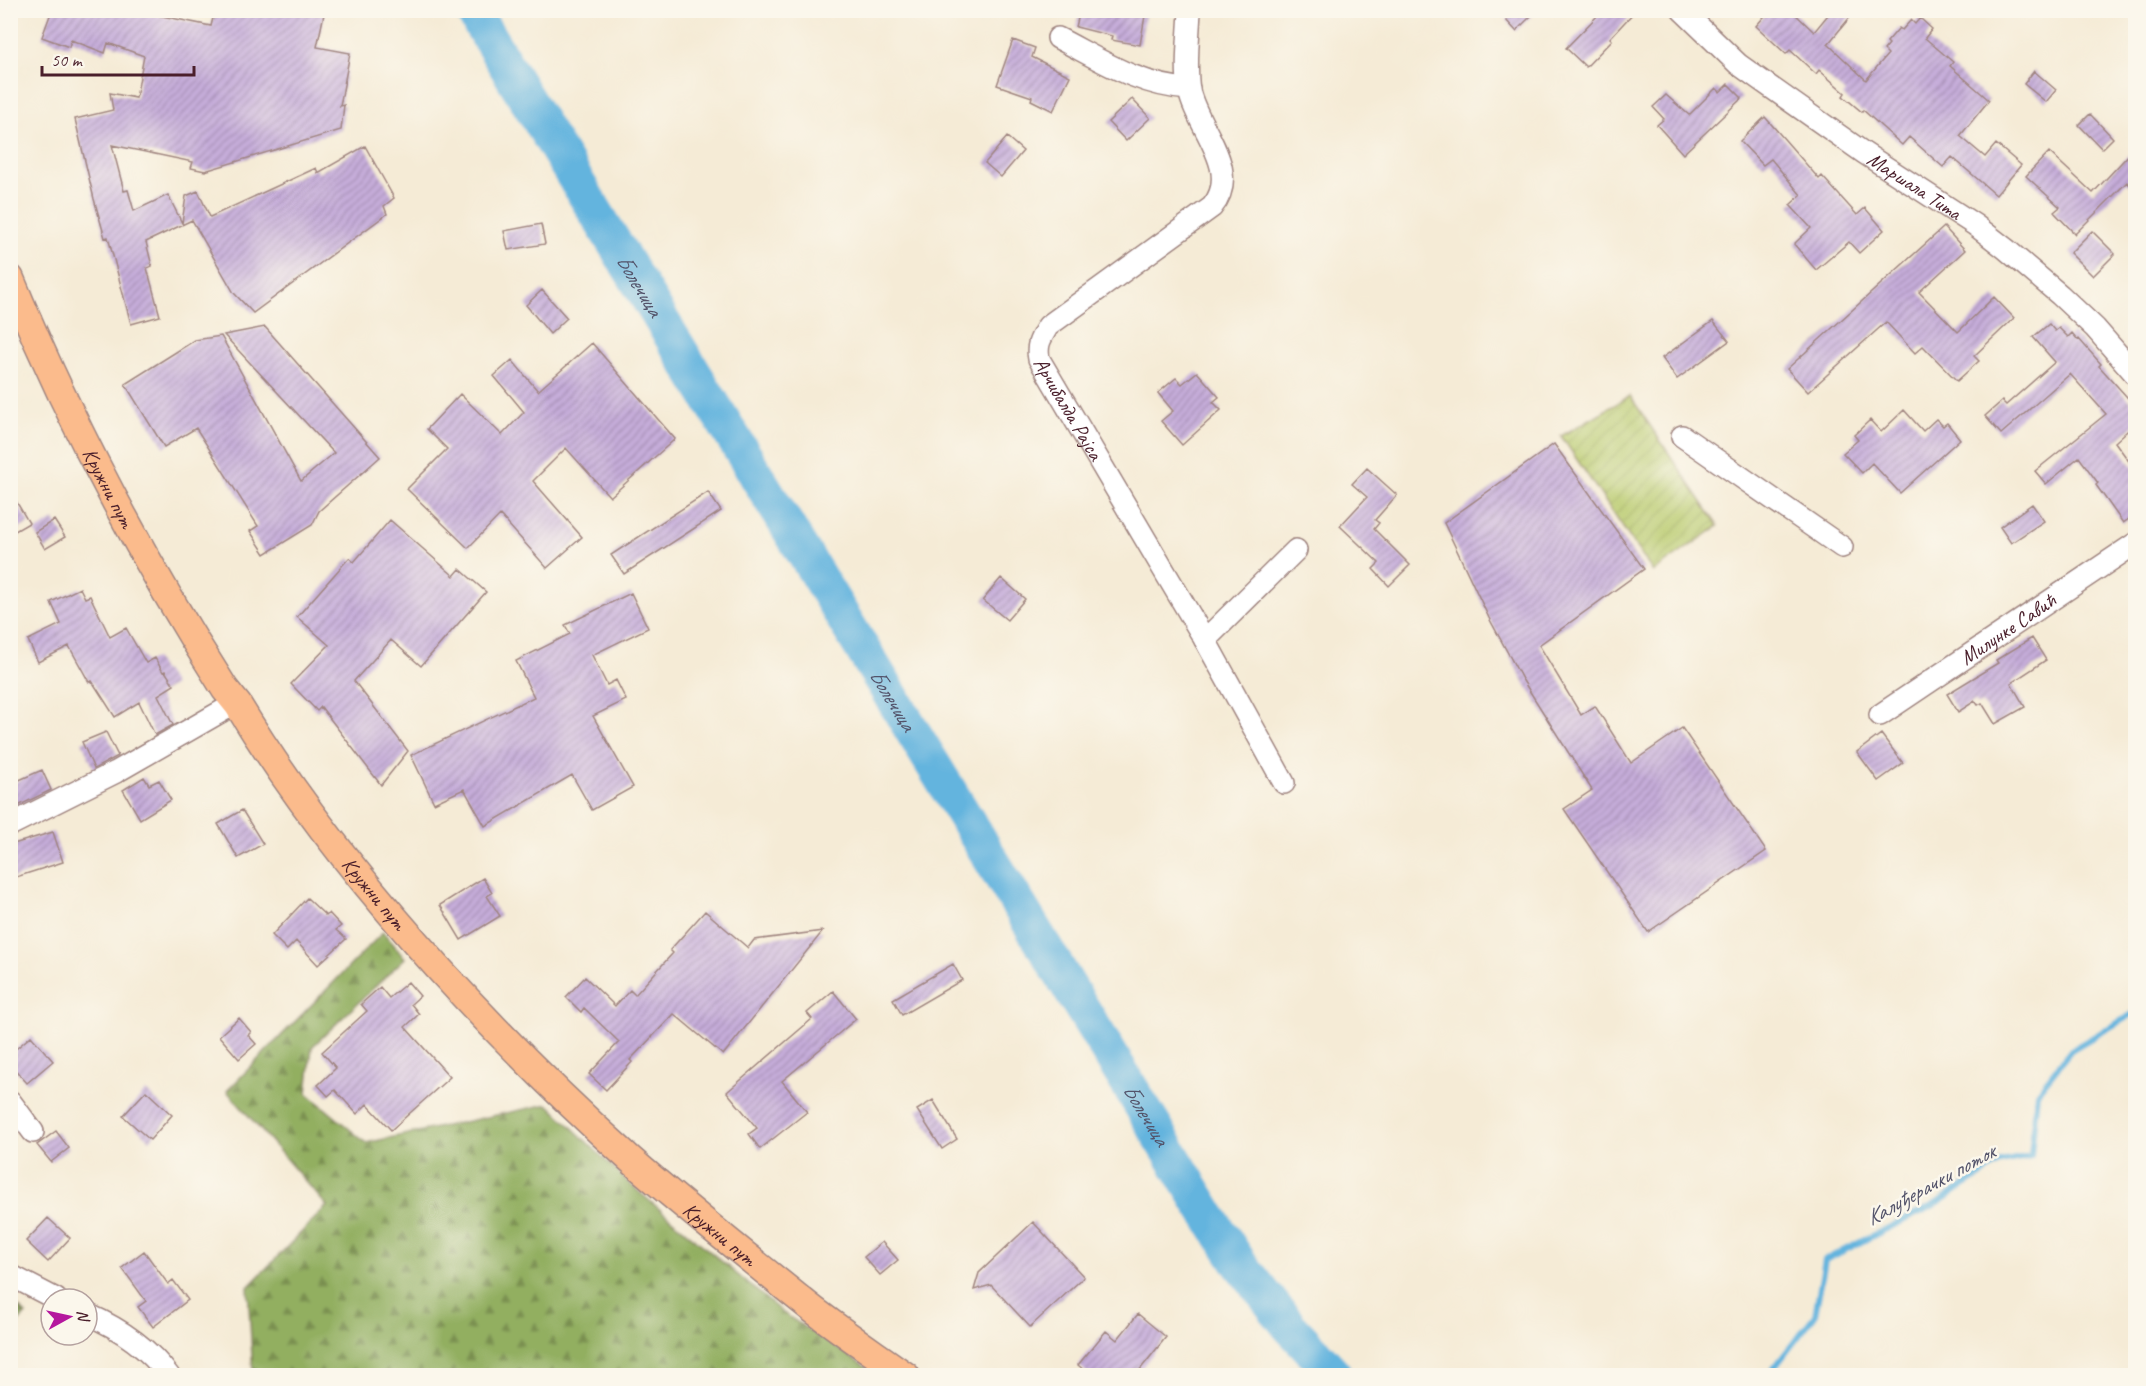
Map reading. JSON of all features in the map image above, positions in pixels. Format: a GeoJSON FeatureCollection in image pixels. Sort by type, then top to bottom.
{"type":"FeatureCollection","features":[{"type":"Feature","properties":{"kind":"main road","name":"Кружни пут"},"geometry":{"type":"LineString","coordinates":[[10,278],[32,332],[134,536],[201,651],[318,825],[343,857],[401,927],[532,1068],[680,1201],[802,1301],[906,1376]]}},
{"type":"Feature","properties":{"kind":"street","name":"Арчибалда Рајса"},"geometry":{"type":"LineString","coordinates":[[1190,10],[1189,89],[1193,105],[1218,157],[1223,186],[1218,199],[1212,207],[1048,326],[1038,343],[1037,351],[1039,359],[1205,640],[1284,783]]}},
{"type":"Feature","properties":{"kind":"street","name":"Маршала Тита"},"geometry":{"type":"LineString","coordinates":[[1682,10],[1738,64],[1759,80],[1864,153],[1975,225],[2006,249],[2060,295],[2134,368]]}},
{"type":"Feature","properties":{"kind":"street"},"geometry":{"type":"LineString","coordinates":[[1058,38],[1139,80],[1166,87],[1189,89]]}},
{"type":"Feature","properties":{"kind":"street"},"geometry":{"type":"LineString","coordinates":[[1682,436],[1842,547]]}},
{"type":"Feature","properties":{"kind":"street","name":"Милунке Савић"},"geometry":{"type":"LineString","coordinates":[[1880,715],[2136,543]]}},
{"type":"Feature","properties":{"kind":"street"},"geometry":{"type":"LineString","coordinates":[[1205,640],[1296,549]]}},
{"type":"Feature","properties":{"kind":"street"},"geometry":{"type":"LineString","coordinates":[[10,825],[89,786],[236,703]]}},
{"type":"Feature","properties":{"kind":"street"},"geometry":{"type":"LineString","coordinates":[[10,1101],[33,1132]]}},
{"type":"Feature","properties":{"kind":"street"},"geometry":{"type":"LineString","coordinates":[[10,1275],[39,1290]]}},
{"type":"Feature","properties":{"kind":"street"},"geometry":{"type":"LineString","coordinates":[[99,1319],[112,1325],[140,1345],[169,1376]]}},
{"type":"Feature","properties":{"kind":"green space"},"geometry":{"type":"Polygon","coordinates":[[[1630,396],[1718,526],[1653,572],[1561,436],[1630,396]]]}},
{"type":"Feature","properties":{"kind":"green space"},"geometry":{"type":"Polygon","coordinates":[[[383,932],[405,958],[312,1047],[307,1093],[366,1143],[548,1104],[631,1185],[783,1313],[878,1375],[253,1375],[248,1287],[327,1206],[227,1091],[383,932]]]}},
{"type":"Feature","properties":{"kind":"green space"},"geometry":{"type":"Polygon","coordinates":[[[11,1301],[26,1314],[11,1329],[11,1301]]]}},
{"type":"Feature","properties":{"kind":"building"},"geometry":{"type":"Polygon","coordinates":[[[52,10],[153,10],[152,14],[211,26],[215,10],[310,10],[324,14],[317,47],[350,53],[340,106],[344,105],[341,130],[205,171],[191,168],[193,162],[112,145],[124,191],[128,190],[134,211],[168,195],[182,223],[186,196],[198,191],[210,217],[316,168],[318,173],[365,146],[394,198],[384,206],[387,214],[253,313],[234,293],[192,220],[146,242],[152,266],[147,268],[160,316],[131,324],[108,237],[105,238],[94,199],[75,119],[113,110],[110,93],[136,98],[144,56],[108,43],[105,53],[71,40],[69,47],[42,37],[52,10]]]}},
{"type":"Feature","properties":{"kind":"building"},"geometry":{"type":"Polygon","coordinates":[[[1080,10],[1146,10],[1140,45],[1111,40],[1112,36],[1076,27],[1080,10]]]}},
{"type":"Feature","properties":{"kind":"building"},"geometry":{"type":"Polygon","coordinates":[[[1515,10],[1537,10],[1516,31],[1506,20],[1515,10]]]}},
{"type":"Feature","properties":{"kind":"building"},"geometry":{"type":"Polygon","coordinates":[[[1603,10],[1636,10],[1586,67],[1566,48],[1603,10]]]}},
{"type":"Feature","properties":{"kind":"building"},"geometry":{"type":"Polygon","coordinates":[[[1770,10],[1791,10],[1814,32],[1832,10],[1856,10],[1828,44],[1866,80],[1888,54],[1884,50],[1889,44],[1887,42],[1899,28],[1902,30],[1911,20],[1915,24],[1920,18],[1932,29],[1925,38],[1953,62],[1950,66],[1989,100],[1960,136],[1985,157],[1996,144],[2021,165],[1996,195],[1952,157],[1943,167],[1909,137],[1902,145],[1863,110],[1862,112],[1843,96],[1845,93],[1819,70],[1816,74],[1790,50],[1786,54],[1756,26],[1770,10]]]}},
{"type":"Feature","properties":{"kind":"building"},"geometry":{"type":"Polygon","coordinates":[[[1013,40],[1035,48],[1032,57],[1070,76],[1053,111],[1031,100],[1032,97],[997,85],[1013,40]]]}},
{"type":"Feature","properties":{"kind":"building"},"geometry":{"type":"Polygon","coordinates":[[[2034,71],[2056,90],[2046,102],[2024,84],[2034,71]]]}},
{"type":"Feature","properties":{"kind":"building"},"geometry":{"type":"Polygon","coordinates":[[[1728,84],[1742,98],[1683,154],[1657,125],[1664,119],[1653,107],[1666,95],[1689,115],[1716,88],[1720,92],[1728,84]]]}},
{"type":"Feature","properties":{"kind":"building"},"geometry":{"type":"Polygon","coordinates":[[[1132,99],[1150,118],[1126,141],[1108,122],[1132,99]]]}},
{"type":"Feature","properties":{"kind":"building"},"geometry":{"type":"Polygon","coordinates":[[[2090,114],[2113,138],[2102,149],[2079,125],[2090,114]]]}},
{"type":"Feature","properties":{"kind":"building"},"geometry":{"type":"Polygon","coordinates":[[[1765,117],[1819,179],[1822,176],[1857,215],[1865,208],[1884,230],[1859,253],[1849,242],[1816,270],[1794,244],[1811,228],[1790,205],[1801,195],[1771,159],[1763,165],[1740,141],[1765,117]]]}},
{"type":"Feature","properties":{"kind":"building"},"geometry":{"type":"Polygon","coordinates":[[[1007,137],[1023,151],[1001,177],[985,163],[1007,137]]]}},
{"type":"Feature","properties":{"kind":"building"},"geometry":{"type":"Polygon","coordinates":[[[2136,147],[2136,191],[2127,182],[2075,234],[2054,212],[2060,207],[2026,176],[2049,152],[2093,193],[2136,147]]]}},
{"type":"Feature","properties":{"kind":"building"},"geometry":{"type":"Polygon","coordinates":[[[541,224],[545,244],[508,250],[504,231],[541,224]]]}},
{"type":"Feature","properties":{"kind":"building"},"geometry":{"type":"Polygon","coordinates":[[[1944,227],[1965,250],[1919,292],[1958,332],[1994,297],[2014,318],[1974,356],[1979,361],[1957,381],[1923,346],[1915,353],[1886,322],[1808,392],[1787,369],[1944,227]]]}},
{"type":"Feature","properties":{"kind":"building"},"geometry":{"type":"Polygon","coordinates":[[[2092,231],[2115,254],[2093,276],[2070,253],[2092,231]]]}},
{"type":"Feature","properties":{"kind":"building"},"geometry":{"type":"Polygon","coordinates":[[[542,290],[567,318],[550,334],[526,305],[542,290]]]}},
{"type":"Feature","properties":{"kind":"building"},"geometry":{"type":"Polygon","coordinates":[[[1713,321],[1729,341],[1677,379],[1662,358],[1713,321]]]}},
{"type":"Feature","properties":{"kind":"building"},"geometry":{"type":"Polygon","coordinates":[[[2049,324],[2055,331],[2059,328],[2068,337],[2072,333],[2079,339],[2101,364],[2099,366],[2136,407],[2136,423],[2115,442],[2136,471],[2136,514],[2123,523],[2079,457],[2046,484],[2035,471],[2106,414],[2070,374],[2001,434],[1985,416],[2002,401],[2006,405],[2055,362],[2033,337],[2049,324]]]}},
{"type":"Feature","properties":{"kind":"building"},"geometry":{"type":"Polygon","coordinates":[[[265,327],[380,457],[319,511],[312,525],[265,554],[250,531],[258,526],[196,428],[164,447],[125,384],[195,340],[221,336],[301,481],[334,453],[224,335],[265,327]]]}},
{"type":"Feature","properties":{"kind":"building"},"geometry":{"type":"Polygon","coordinates":[[[592,343],[675,439],[610,497],[566,448],[533,481],[582,537],[547,568],[500,515],[468,548],[407,489],[447,449],[427,429],[460,394],[502,435],[524,412],[494,376],[512,360],[538,391],[592,343]]]}},
{"type":"Feature","properties":{"kind":"building"},"geometry":{"type":"Polygon","coordinates":[[[1197,372],[1219,397],[1213,402],[1221,410],[1182,445],[1161,421],[1173,411],[1158,393],[1176,378],[1182,384],[1197,372]]]}},
{"type":"Feature","properties":{"kind":"building"},"geometry":{"type":"Polygon","coordinates":[[[1904,410],[1923,431],[1936,419],[1943,426],[1947,423],[1960,439],[1900,493],[1872,463],[1862,473],[1843,453],[1858,440],[1854,435],[1870,420],[1881,432],[1904,410]]]}},
{"type":"Feature","properties":{"kind":"building"},"geometry":{"type":"Polygon","coordinates":[[[1554,444],[1644,569],[1539,645],[1581,715],[1595,706],[1631,763],[1682,728],[1766,851],[1648,932],[1564,809],[1592,790],[1522,679],[1489,618],[1444,523],[1554,444]]]}},
{"type":"Feature","properties":{"kind":"building"},"geometry":{"type":"Polygon","coordinates":[[[1367,468],[1397,495],[1375,520],[1379,523],[1374,529],[1410,565],[1389,586],[1373,569],[1379,563],[1340,526],[1367,497],[1352,484],[1367,468]]]}},
{"type":"Feature","properties":{"kind":"building"},"geometry":{"type":"Polygon","coordinates":[[[10,491],[29,523],[10,534],[10,491]]]}},
{"type":"Feature","properties":{"kind":"building"},"geometry":{"type":"Polygon","coordinates":[[[708,492],[721,511],[624,574],[611,555],[708,492]]]}},
{"type":"Feature","properties":{"kind":"building"},"geometry":{"type":"Polygon","coordinates":[[[2032,504],[2044,521],[2011,543],[2000,527],[2032,504]]]}},
{"type":"Feature","properties":{"kind":"building"},"geometry":{"type":"Polygon","coordinates":[[[54,520],[65,537],[45,549],[35,532],[54,520]]]}},
{"type":"Feature","properties":{"kind":"building"},"geometry":{"type":"Polygon","coordinates":[[[390,520],[454,576],[460,569],[486,592],[421,666],[391,640],[354,681],[408,751],[381,785],[321,707],[317,711],[291,684],[329,645],[297,617],[349,558],[354,562],[390,520]]]}},
{"type":"Feature","properties":{"kind":"building"},"geometry":{"type":"Polygon","coordinates":[[[1001,578],[1025,599],[1007,620],[983,600],[1001,578]]]}},
{"type":"Feature","properties":{"kind":"building"},"geometry":{"type":"Polygon","coordinates":[[[80,588],[85,598],[90,596],[110,637],[126,628],[146,663],[155,658],[163,672],[165,671],[174,685],[158,695],[173,725],[155,735],[139,702],[115,717],[92,681],[89,682],[69,646],[38,662],[28,640],[61,624],[51,602],[80,588]]]}},
{"type":"Feature","properties":{"kind":"building"},"geometry":{"type":"Polygon","coordinates":[[[631,593],[648,628],[592,655],[607,685],[616,680],[626,700],[593,716],[633,787],[592,810],[572,775],[485,826],[464,789],[434,803],[411,755],[534,697],[516,661],[570,634],[565,625],[631,593]]]}},
{"type":"Feature","properties":{"kind":"building"},"geometry":{"type":"Polygon","coordinates":[[[2032,638],[2046,660],[2011,683],[2025,707],[1995,724],[1982,703],[1978,705],[1975,701],[1958,712],[1947,694],[1998,663],[1996,660],[2032,638]]]}},
{"type":"Feature","properties":{"kind":"building"},"geometry":{"type":"Polygon","coordinates":[[[106,732],[118,756],[94,769],[82,742],[106,732]]]}},
{"type":"Feature","properties":{"kind":"building"},"geometry":{"type":"Polygon","coordinates":[[[1881,734],[1903,763],[1878,781],[1857,752],[1881,734]]]}},
{"type":"Feature","properties":{"kind":"building"},"geometry":{"type":"Polygon","coordinates":[[[42,770],[51,790],[16,807],[10,795],[10,784],[42,770]]]}},
{"type":"Feature","properties":{"kind":"building"},"geometry":{"type":"Polygon","coordinates":[[[144,777],[149,785],[159,780],[171,800],[140,819],[123,790],[144,777]]]}},
{"type":"Feature","properties":{"kind":"building"},"geometry":{"type":"Polygon","coordinates":[[[242,810],[263,844],[238,858],[218,824],[242,810]]]}},
{"type":"Feature","properties":{"kind":"building"},"geometry":{"type":"Polygon","coordinates":[[[53,832],[63,862],[10,879],[10,845],[53,832]]]}},
{"type":"Feature","properties":{"kind":"building"},"geometry":{"type":"Polygon","coordinates":[[[483,878],[492,893],[487,896],[500,916],[461,940],[440,905],[483,878]]]}},
{"type":"Feature","properties":{"kind":"building"},"geometry":{"type":"Polygon","coordinates":[[[307,898],[326,916],[329,913],[341,926],[336,930],[346,939],[318,965],[296,941],[287,950],[272,935],[307,898]]]}},
{"type":"Feature","properties":{"kind":"building"},"geometry":{"type":"Polygon","coordinates":[[[705,911],[748,948],[754,940],[823,931],[723,1055],[674,1014],[630,1060],[632,1062],[606,1090],[589,1074],[619,1042],[584,1008],[581,1012],[566,997],[585,977],[615,1006],[630,990],[635,995],[673,953],[670,950],[705,911]]]}},
{"type":"Feature","properties":{"kind":"building"},"geometry":{"type":"Polygon","coordinates":[[[953,964],[962,980],[902,1015],[893,999],[953,964]]]}},
{"type":"Feature","properties":{"kind":"building"},"geometry":{"type":"Polygon","coordinates":[[[408,982],[420,996],[411,1004],[419,1014],[405,1027],[450,1077],[391,1130],[367,1104],[357,1114],[335,1090],[328,1096],[318,1085],[336,1068],[322,1052],[367,1011],[361,1004],[380,987],[389,998],[408,982]]]}},
{"type":"Feature","properties":{"kind":"building"},"geometry":{"type":"Polygon","coordinates":[[[833,991],[856,1019],[782,1081],[807,1112],[760,1149],[749,1134],[757,1128],[727,1092],[812,1019],[807,1013],[833,991]]]}},
{"type":"Feature","properties":{"kind":"building"},"geometry":{"type":"Polygon","coordinates":[[[239,1018],[251,1032],[248,1035],[256,1044],[239,1059],[219,1036],[239,1018]]]}},
{"type":"Feature","properties":{"kind":"building"},"geometry":{"type":"Polygon","coordinates":[[[31,1036],[53,1061],[27,1083],[10,1064],[10,1054],[31,1036]]]}},
{"type":"Feature","properties":{"kind":"building"},"geometry":{"type":"Polygon","coordinates":[[[146,1091],[172,1115],[150,1140],[123,1116],[146,1091]]]}},
{"type":"Feature","properties":{"kind":"building"},"geometry":{"type":"Polygon","coordinates":[[[933,1100],[957,1139],[942,1149],[917,1110],[933,1100]]]}},
{"type":"Feature","properties":{"kind":"building"},"geometry":{"type":"Polygon","coordinates":[[[56,1131],[69,1148],[51,1162],[37,1145],[56,1131]]]}},
{"type":"Feature","properties":{"kind":"building"},"geometry":{"type":"Polygon","coordinates":[[[48,1218],[70,1238],[48,1262],[26,1241],[48,1218]]]}},
{"type":"Feature","properties":{"kind":"building"},"geometry":{"type":"Polygon","coordinates":[[[1033,1222],[1084,1277],[1030,1327],[991,1285],[974,1290],[979,1273],[1033,1222]]]}},
{"type":"Feature","properties":{"kind":"building"},"geometry":{"type":"Polygon","coordinates":[[[882,1242],[898,1260],[880,1275],[864,1257],[882,1242]]]}},
{"type":"Feature","properties":{"kind":"building"},"geometry":{"type":"Polygon","coordinates":[[[144,1251],[168,1284],[173,1280],[188,1300],[153,1327],[138,1307],[146,1301],[122,1268],[144,1251]]]}},
{"type":"Feature","properties":{"kind":"building"},"geometry":{"type":"Polygon","coordinates":[[[1138,1314],[1166,1337],[1135,1376],[1091,1376],[1078,1365],[1106,1331],[1117,1340],[1138,1314]]]}},
{"type":"Feature","properties":{"kind":"waterway","name":"Болечица"},"geometry":{"type":"LineString","coordinates":[[472,10],[1207,1213],[1241,1265],[1289,1326],[1336,1376]]}},
{"type":"Feature","properties":{"kind":"waterway","name":"Калуђерачки поток"},"geometry":{"type":"LineString","coordinates":[[1768,1376],[1815,1315],[1825,1260],[1934,1205],[2001,1162],[2031,1156],[2037,1093],[2071,1050],[2136,1012]]}}]}
